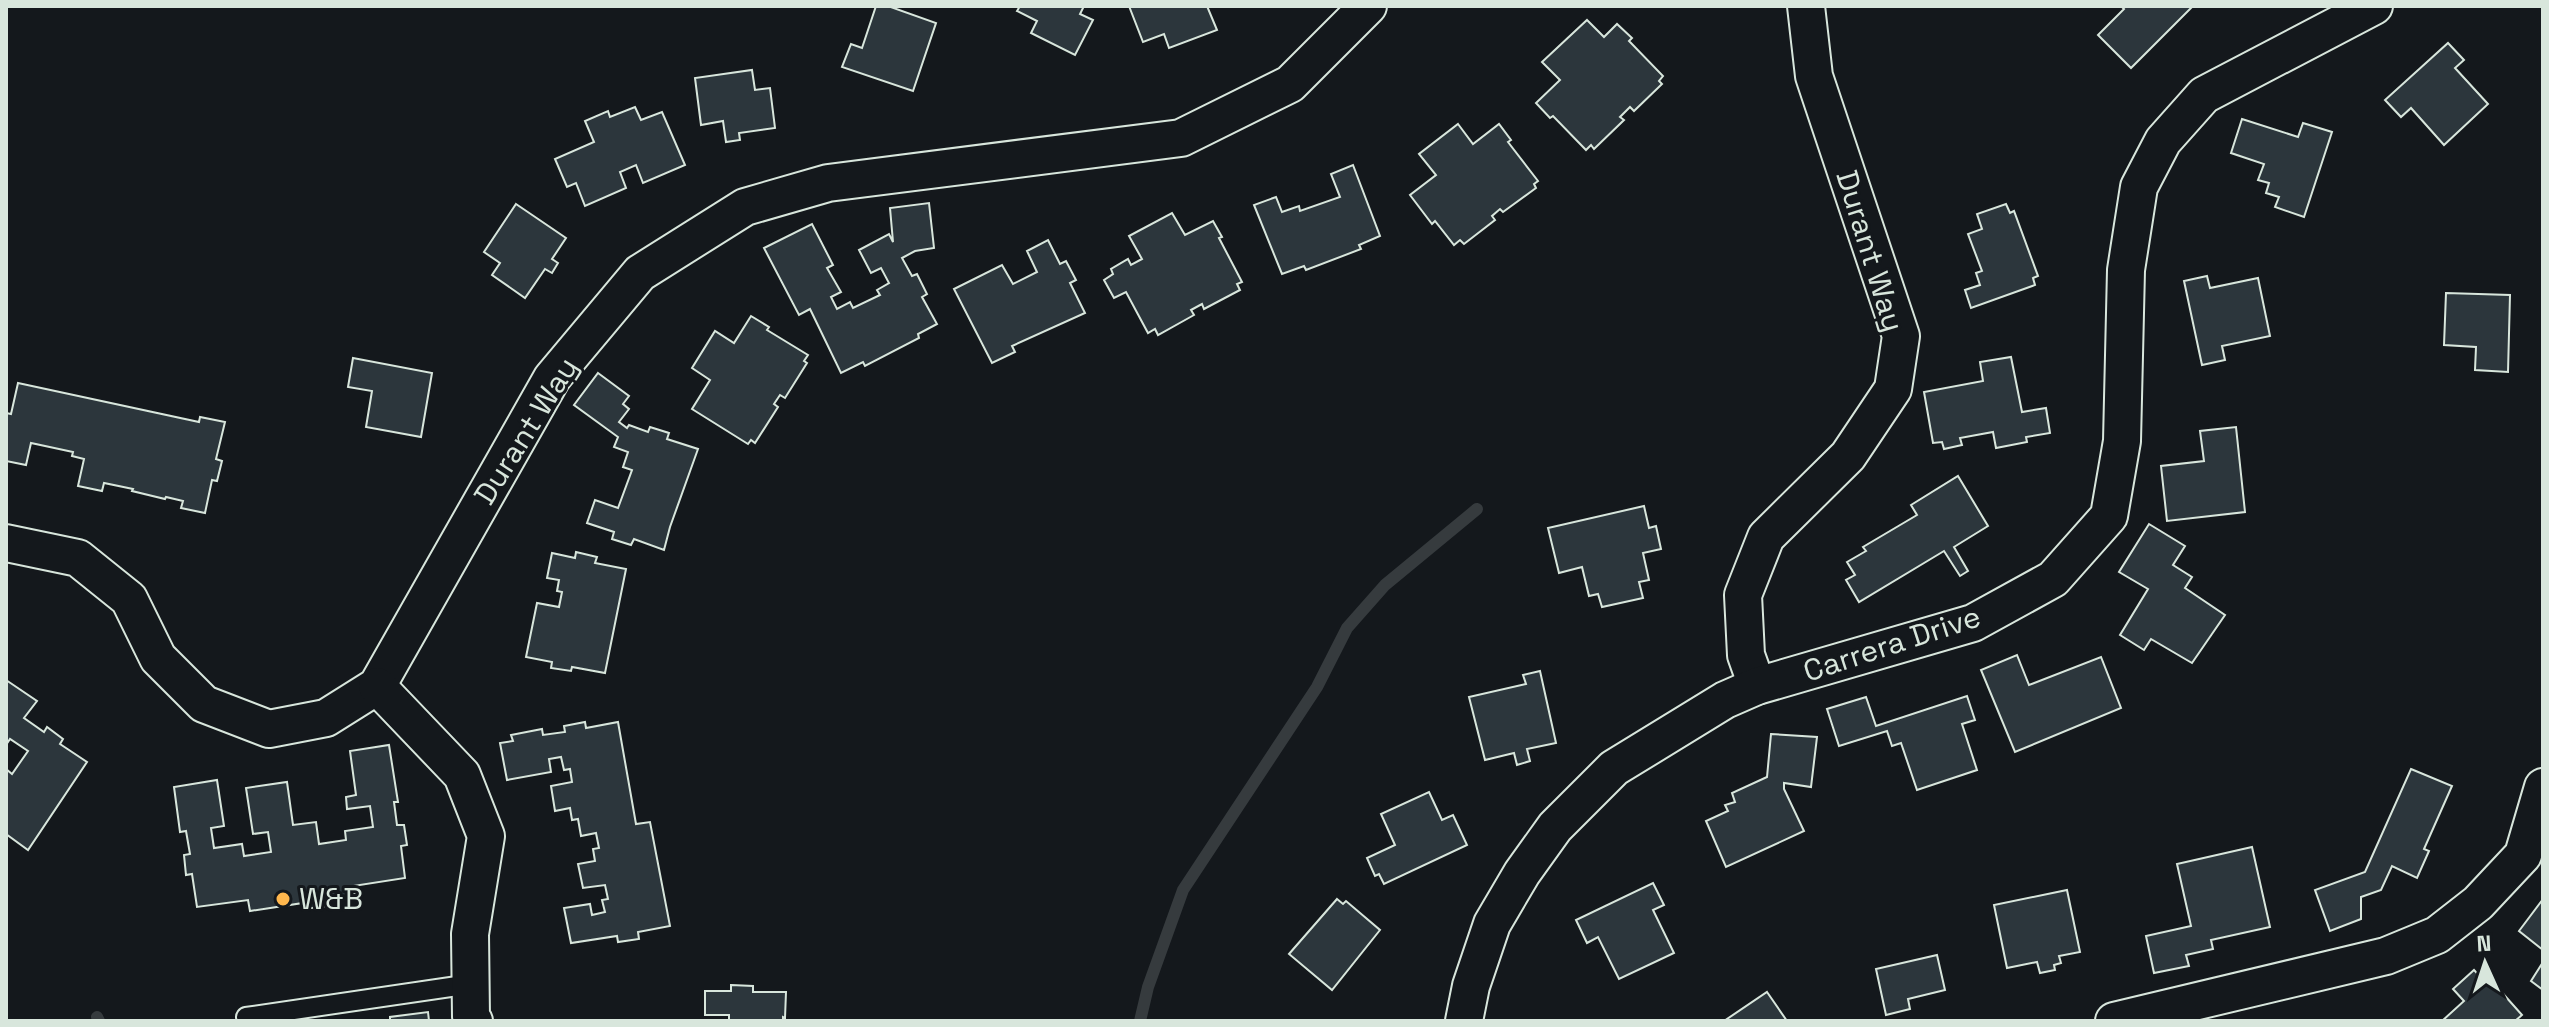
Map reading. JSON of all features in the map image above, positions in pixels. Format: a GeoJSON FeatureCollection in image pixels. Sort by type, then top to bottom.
{"type":"FeatureCollection","features":[{"type":"Feature","properties":{"kind":"street","name":"Durant Way"},"geometry":{"type":"LineString","coordinates":[[6,543],[78,558],[129,599],[158,658],[204,704],[269,729],[326,718],[377,686],[552,378],[640,273],[745,207],[828,183],[1181,138],[1290,84],[1368,6]]}},
{"type":"Feature","properties":{"kind":"street","name":"Durant Way"},"geometry":{"type":"LineString","coordinates":[[1757,686],[1746,655],[1743,595],[1766,537],[1848,456],[1893,389],[1901,336],[1814,76],[1806,6]]}},
{"type":"Feature","properties":{"kind":"street","name":"Carrera Drive"},"geometry":{"type":"LineString","coordinates":[[1464,1021],[1471,986],[1492,924],[1522,873],[1555,827],[1614,768],[1725,700],[1757,686],[1973,623],[2053,579],[2109,516],[2122,441],[2126,270],[2139,187],[2163,141],[2204,95],[2374,6]]}},
{"type":"Feature","properties":{"kind":"street"},"geometry":{"type":"LineString","coordinates":[[377,686],[462,775],[486,836],[470,934],[471,1017],[474,1021]]}},
{"type":"Feature","properties":{"kind":"street"},"geometry":{"type":"LineString","coordinates":[[2114,1021],[2386,956],[2437,935],[2478,903],[2523,855],[2543,787]]}},
{"type":"Feature","properties":{"kind":"lane"},"geometry":{"type":"LineString","coordinates":[[246,1017],[471,984]]}},
{"type":"Feature","properties":{"kind":"building"},"geometry":{"type":"Polygon","coordinates":[[[876,6],[888,6],[936,23],[913,91],[842,67],[851,44],[862,48],[876,6]]]}},
{"type":"Feature","properties":{"kind":"building"},"geometry":{"type":"Polygon","coordinates":[[[1020,6],[1084,6],[1080,14],[1093,20],[1075,55],[1031,33],[1037,21],[1017,11],[1020,6]]]}},
{"type":"Feature","properties":{"kind":"building"},"geometry":{"type":"Polygon","coordinates":[[[1129,6],[1207,6],[1217,30],[1169,48],[1164,34],[1143,42],[1129,6]]]}},
{"type":"Feature","properties":{"kind":"building"},"geometry":{"type":"Polygon","coordinates":[[[2121,6],[2193,6],[2131,68],[2098,35],[2124,9],[2121,6]]]}},
{"type":"Feature","properties":{"kind":"building"},"geometry":{"type":"Polygon","coordinates":[[[1587,20],[1604,37],[1617,24],[1663,76],[1659,81],[1662,84],[1634,111],[1630,107],[1620,117],[1624,120],[1594,149],[1591,145],[1586,150],[1536,103],[1560,80],[1542,62],[1587,20]]]}},
{"type":"Feature","properties":{"kind":"building"},"geometry":{"type":"Polygon","coordinates":[[[2448,43],[2464,60],[2455,68],[2488,104],[2444,145],[2411,108],[2401,117],[2385,100],[2448,43]]]}},
{"type":"Feature","properties":{"kind":"building"},"geometry":{"type":"Polygon","coordinates":[[[752,70],[755,90],[770,88],[775,128],[739,133],[740,140],[726,142],[723,121],[701,125],[695,78],[752,70]]]}},
{"type":"Feature","properties":{"kind":"building"},"geometry":{"type":"Polygon","coordinates":[[[635,107],[641,120],[662,112],[685,165],[643,183],[636,165],[620,172],[626,188],[585,206],[576,183],[567,187],[555,159],[594,142],[585,121],[608,111],[610,117],[635,107]]]}},
{"type":"Feature","properties":{"kind":"building"},"geometry":{"type":"Polygon","coordinates":[[[2242,119],[2298,137],[2303,123],[2332,132],[2304,217],[2275,207],[2279,197],[2266,193],[2269,183],[2258,180],[2264,164],[2231,153],[2242,119]]]}},
{"type":"Feature","properties":{"kind":"building"},"geometry":{"type":"Polygon","coordinates":[[[1458,124],[1473,144],[1499,124],[1511,140],[1508,142],[1538,181],[1534,184],[1536,188],[1503,212],[1500,209],[1492,216],[1495,220],[1464,244],[1460,240],[1454,245],[1435,221],[1432,224],[1410,195],[1436,175],[1419,154],[1458,124]]]}},
{"type":"Feature","properties":{"kind":"building"},"geometry":{"type":"Polygon","coordinates":[[[1353,165],[1380,236],[1359,245],[1361,249],[1306,270],[1304,266],[1282,274],[1254,205],[1276,197],[1282,212],[1299,206],[1300,211],[1340,197],[1331,174],[1353,165]]]}},
{"type":"Feature","properties":{"kind":"building"},"geometry":{"type":"Polygon","coordinates":[[[929,203],[934,248],[915,251],[902,258],[912,276],[917,274],[927,294],[922,297],[937,324],[918,334],[919,338],[865,366],[863,362],[841,373],[810,309],[799,315],[764,248],[812,224],[833,265],[827,268],[841,292],[831,297],[837,309],[850,302],[853,308],[880,295],[877,290],[889,283],[881,268],[871,273],[859,250],[889,234],[893,242],[890,208],[929,203]]]}},
{"type":"Feature","properties":{"kind":"building"},"geometry":{"type":"Polygon","coordinates":[[[516,204],[566,238],[552,259],[558,263],[552,273],[545,269],[525,298],[492,275],[500,263],[484,252],[516,204]]]}},
{"type":"Feature","properties":{"kind":"building"},"geometry":{"type":"Polygon","coordinates":[[[2006,204],[2010,213],[2014,211],[2038,276],[2033,278],[2035,285],[1971,308],[1965,290],[1980,285],[1976,273],[1982,271],[1968,234],[1982,229],[1977,214],[2006,204]]]}},
{"type":"Feature","properties":{"kind":"building"},"geometry":{"type":"Polygon","coordinates":[[[1172,213],[1185,235],[1213,221],[1242,282],[1237,284],[1240,290],[1204,309],[1202,304],[1191,310],[1194,315],[1158,335],[1155,329],[1148,333],[1126,292],[1114,298],[1104,280],[1113,274],[1111,269],[1128,259],[1131,265],[1142,259],[1129,236],[1172,213]]]}},
{"type":"Feature","properties":{"kind":"building"},"geometry":{"type":"Polygon","coordinates":[[[1048,240],[1060,264],[1066,261],[1076,280],[1070,283],[1085,313],[1012,346],[1015,352],[992,363],[954,289],[1002,265],[1013,284],[1037,272],[1027,251],[1048,240]]]}},
{"type":"Feature","properties":{"kind":"building"},"geometry":{"type":"Polygon","coordinates":[[[2207,276],[2210,288],[2258,278],[2270,336],[2222,346],[2225,360],[2202,365],[2184,281],[2207,276]]]}},
{"type":"Feature","properties":{"kind":"building"},"geometry":{"type":"Polygon","coordinates":[[[2446,293],[2510,295],[2508,372],[2475,370],[2476,347],[2444,345],[2446,293]]]}},
{"type":"Feature","properties":{"kind":"building"},"geometry":{"type":"Polygon","coordinates":[[[751,316],[769,327],[767,330],[808,355],[804,361],[807,363],[785,398],[780,395],[774,404],[778,407],[755,443],[751,440],[748,444],[692,409],[710,380],[692,368],[715,331],[734,343],[751,316]]]}},
{"type":"Feature","properties":{"kind":"building"},"geometry":{"type":"Polygon","coordinates":[[[2011,357],[2022,412],[2046,408],[2050,433],[2026,437],[2027,442],[1996,448],[1993,432],[1960,438],[1962,445],[1944,449],[1942,442],[1933,443],[1924,392],[1983,381],[1980,362],[2011,357]]]}},
{"type":"Feature","properties":{"kind":"building"},"geometry":{"type":"Polygon","coordinates":[[[353,358],[432,373],[421,437],[366,427],[372,391],[348,387],[353,358]]]}},
{"type":"Feature","properties":{"kind":"building"},"geometry":{"type":"Polygon","coordinates":[[[598,373],[629,396],[623,404],[629,409],[619,422],[627,428],[629,425],[648,432],[650,427],[669,433],[667,439],[698,449],[664,550],[634,539],[631,545],[612,539],[614,532],[587,523],[595,500],[618,508],[632,470],[623,467],[628,452],[614,447],[618,437],[574,405],[598,373]]]}},
{"type":"Feature","properties":{"kind":"building"},"geometry":{"type":"Polygon","coordinates":[[[18,383],[199,422],[200,417],[225,422],[216,459],[222,461],[217,481],[212,480],[205,513],[181,508],[183,501],[133,489],[104,483],[102,491],[78,486],[84,459],[72,456],[73,452],[31,443],[26,465],[6,461],[6,413],[11,414],[18,383]]]}},
{"type":"Feature","properties":{"kind":"building"},"geometry":{"type":"Polygon","coordinates":[[[2236,427],[2245,512],[2167,521],[2161,466],[2204,461],[2200,431],[2236,427]]]}},
{"type":"Feature","properties":{"kind":"building"},"geometry":{"type":"Polygon","coordinates":[[[1958,476],[1988,526],[1954,547],[1968,571],[1960,576],[1944,551],[1859,602],[1846,580],[1855,575],[1847,562],[1866,551],[1863,547],[1917,515],[1911,505],[1958,476]]]}},
{"type":"Feature","properties":{"kind":"building"},"geometry":{"type":"Polygon","coordinates":[[[1644,506],[1649,528],[1656,526],[1661,549],[1643,553],[1649,580],[1639,582],[1643,598],[1602,607],[1598,594],[1589,596],[1582,567],[1559,573],[1548,528],[1644,506]]]}},
{"type":"Feature","properties":{"kind":"building"},"geometry":{"type":"Polygon","coordinates":[[[2149,524],[2185,546],[2173,565],[2192,577],[2185,588],[2225,615],[2192,663],[2151,639],[2144,650],[2120,635],[2148,589],[2119,572],[2149,524]]]}},
{"type":"Feature","properties":{"kind":"building"},"geometry":{"type":"Polygon","coordinates":[[[576,552],[597,557],[595,563],[626,569],[605,673],[572,667],[571,671],[551,668],[552,662],[526,657],[537,603],[559,607],[562,592],[557,591],[559,580],[547,578],[552,553],[575,558],[576,552]]]}},
{"type":"Feature","properties":{"kind":"building"},"geometry":{"type":"Polygon","coordinates":[[[2017,655],[2029,685],[2101,657],[2121,708],[2015,752],[1981,670],[2017,655]]]}},
{"type":"Feature","properties":{"kind":"building"},"geometry":{"type":"Polygon","coordinates":[[[1540,671],[1556,743],[1527,749],[1530,761],[1517,765],[1514,753],[1485,760],[1469,697],[1526,684],[1523,675],[1540,671]]]}},
{"type":"Feature","properties":{"kind":"building"},"geometry":{"type":"Polygon","coordinates":[[[6,680],[37,701],[24,718],[44,732],[47,727],[63,739],[60,744],[87,762],[28,850],[6,834],[6,769],[12,774],[28,751],[10,739],[6,745],[6,680]]]}},
{"type":"Feature","properties":{"kind":"building"},"geometry":{"type":"Polygon","coordinates":[[[1967,696],[1975,720],[1962,724],[1977,770],[1917,790],[1901,743],[1892,746],[1887,731],[1839,746],[1827,709],[1866,697],[1876,726],[1967,696]]]}},
{"type":"Feature","properties":{"kind":"building"},"geometry":{"type":"Polygon","coordinates":[[[585,722],[586,728],[618,722],[636,824],[650,822],[670,926],[638,932],[639,939],[618,942],[617,936],[571,943],[564,908],[590,904],[592,915],[605,912],[602,900],[608,899],[605,885],[583,888],[578,864],[595,861],[593,849],[599,848],[596,833],[581,836],[578,819],[572,820],[570,808],[555,811],[551,786],[572,782],[570,769],[564,770],[561,757],[549,759],[551,772],[507,780],[500,743],[513,741],[511,735],[542,729],[543,735],[565,732],[564,726],[585,722]]]}},
{"type":"Feature","properties":{"kind":"building"},"geometry":{"type":"Polygon","coordinates":[[[1771,734],[1817,737],[1811,787],[1784,783],[1804,831],[1726,867],[1706,821],[1728,811],[1725,805],[1735,802],[1732,793],[1767,777],[1771,734]]]}},
{"type":"Feature","properties":{"kind":"building"},"geometry":{"type":"Polygon","coordinates":[[[389,745],[398,802],[394,802],[397,825],[404,825],[407,845],[401,846],[405,878],[353,886],[355,896],[327,900],[328,906],[304,909],[303,903],[250,911],[248,900],[197,907],[192,874],[186,875],[184,855],[190,854],[186,831],[180,832],[174,787],[217,780],[224,826],[211,828],[214,848],[242,844],[244,856],[271,852],[268,832],[253,834],[246,788],[287,782],[293,825],[316,822],[319,844],[346,840],[345,831],[373,827],[370,806],[347,809],[346,797],[356,795],[350,751],[389,745]]]}},
{"type":"Feature","properties":{"kind":"building"},"geometry":{"type":"Polygon","coordinates":[[[2411,769],[2452,786],[2424,849],[2429,851],[2417,878],[2392,866],[2381,890],[2361,897],[2361,919],[2330,931],[2315,890],[2365,872],[2411,769]]]}},
{"type":"Feature","properties":{"kind":"building"},"geometry":{"type":"Polygon","coordinates":[[[1429,792],[1442,820],[1453,815],[1467,845],[1384,884],[1379,874],[1375,876],[1367,858],[1395,845],[1381,814],[1429,792]]]}},
{"type":"Feature","properties":{"kind":"building"},"geometry":{"type":"Polygon","coordinates":[[[2252,847],[2270,927],[2211,940],[2213,949],[2186,955],[2189,966],[2154,973],[2146,936],[2191,926],[2177,864],[2252,847]]]}},
{"type":"Feature","properties":{"kind":"building"},"geometry":{"type":"Polygon","coordinates":[[[1653,883],[1664,905],[1653,910],[1674,953],[1619,979],[1598,937],[1587,943],[1576,920],[1653,883]]]}},
{"type":"Feature","properties":{"kind":"building"},"geometry":{"type":"Polygon","coordinates":[[[2067,890],[2080,952],[2059,956],[2061,963],[2054,965],[2055,970],[2040,973],[2037,962],[2007,968],[1994,905],[2067,890]]]}},
{"type":"Feature","properties":{"kind":"building"},"geometry":{"type":"Polygon","coordinates":[[[1337,899],[1343,904],[1346,901],[1380,930],[1332,990],[1289,954],[1337,899]]]}},
{"type":"Feature","properties":{"kind":"building"},"geometry":{"type":"Polygon","coordinates":[[[2543,899],[2543,950],[2519,931],[2543,899]]]}},
{"type":"Feature","properties":{"kind":"building"},"geometry":{"type":"Polygon","coordinates":[[[1937,955],[1945,990],[1908,999],[1910,1009],[1886,1015],[1876,969],[1937,955]]]}},
{"type":"Feature","properties":{"kind":"building"},"geometry":{"type":"Polygon","coordinates":[[[2543,962],[2543,990],[2531,981],[2543,962]]]}},
{"type":"Feature","properties":{"kind":"building"},"geometry":{"type":"Polygon","coordinates":[[[2474,970],[2486,983],[2490,979],[2522,1015],[2515,1021],[2442,1021],[2464,1001],[2453,989],[2474,970]]]}},
{"type":"Feature","properties":{"kind":"building"},"geometry":{"type":"Polygon","coordinates":[[[731,985],[753,986],[753,992],[786,992],[785,1018],[783,1021],[729,1021],[729,1015],[705,1015],[705,991],[731,991],[731,985]]]}},
{"type":"Feature","properties":{"kind":"building"},"geometry":{"type":"Polygon","coordinates":[[[1767,992],[1787,1021],[1724,1021],[1767,992]]]}},
{"type":"Feature","properties":{"kind":"building"},"geometry":{"type":"Polygon","coordinates":[[[428,1012],[429,1021],[390,1021],[390,1017],[428,1012]]]}},
{"type":"Feature","properties":{"kind":"waterway"},"geometry":{"type":"LineString","coordinates":[[1140,1021],[1148,987],[1183,890],[1317,687],[1347,628],[1385,585],[1477,509]]}},
{"type":"Feature","properties":{"kind":"waterway"},"geometry":{"type":"LineString","coordinates":[[97,1017],[99,1021]]}},
{"type":"Feature","properties":{"kind":"place","name":"W&B"},"geometry":{"type":"Point","coordinates":[283,899]}}]}
